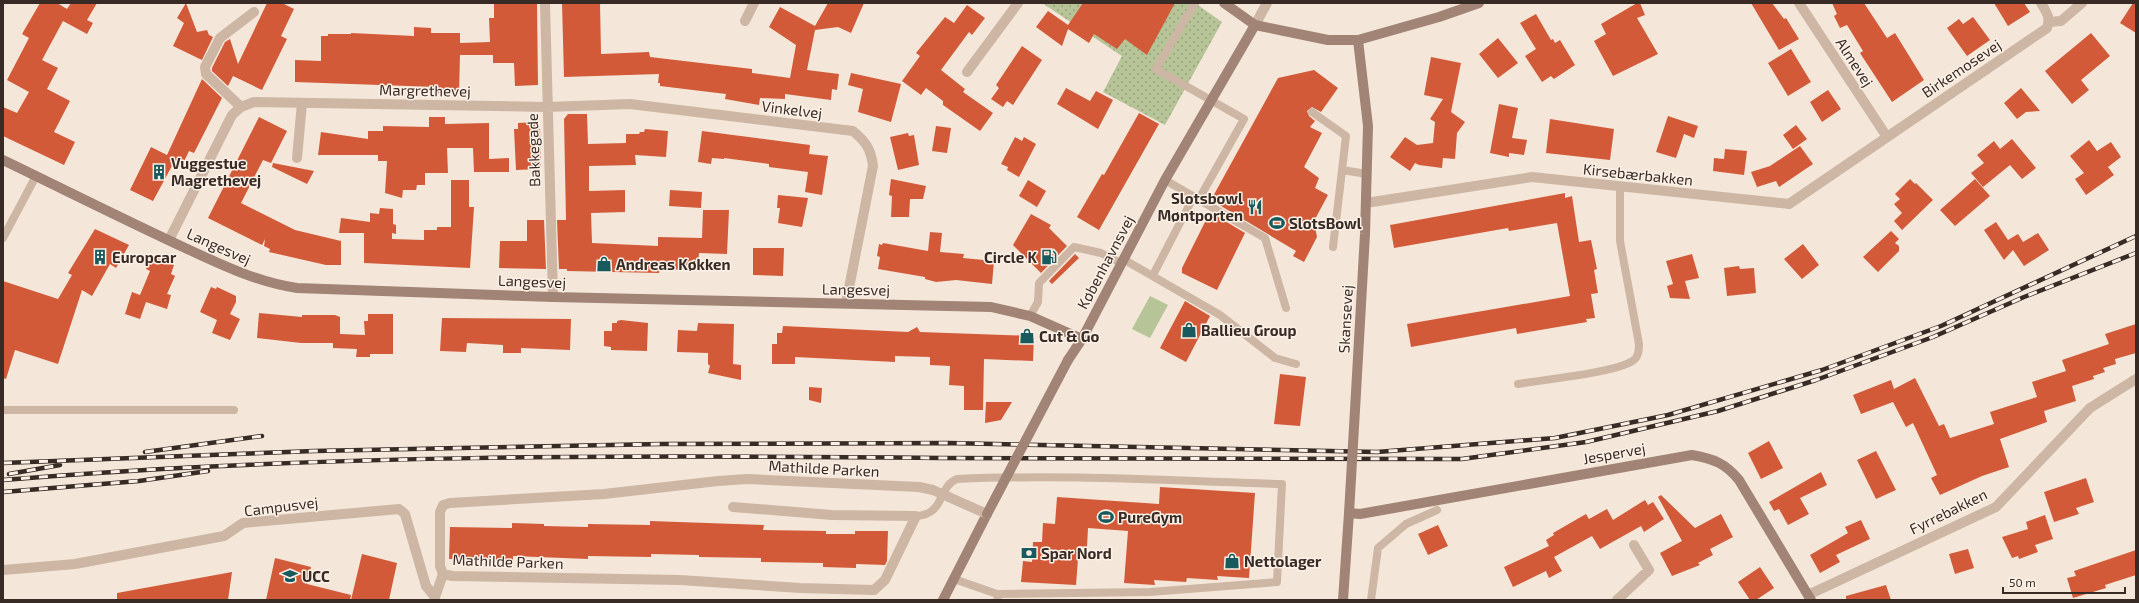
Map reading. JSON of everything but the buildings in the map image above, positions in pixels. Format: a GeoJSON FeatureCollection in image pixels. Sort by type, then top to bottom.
{"type":"FeatureCollection","features":[{"type":"Feature","properties":{"kind":"street","name":"Bakkegade"},"geometry":{"type":"LineString","coordinates":[[545,3],[554,297]]}},
{"type":"Feature","properties":{"kind":"street"},"geometry":{"type":"LineString","coordinates":[[745,21],[754,3]]}},
{"type":"Feature","properties":{"kind":"street"},"geometry":{"type":"LineString","coordinates":[[967,72],[1018,3]]}},
{"type":"Feature","properties":{"kind":"street"},"geometry":{"type":"LineString","coordinates":[[1224,3],[1255,25],[1328,40],[1358,40],[1439,17],[1479,3]]}},
{"type":"Feature","properties":{"kind":"street"},"geometry":{"type":"LineString","coordinates":[[1255,25],[1267,3]]}},
{"type":"Feature","properties":{"kind":"street","name":"Almevej"},"geometry":{"type":"LineString","coordinates":[[1799,3],[1887,137]]}},
{"type":"Feature","properties":{"kind":"street"},"geometry":{"type":"LineString","coordinates":[[2040,3],[2048,14],[2049,22]]}},
{"type":"Feature","properties":{"kind":"street","name":"Birkemosevej"},"geometry":{"type":"LineString","coordinates":[[1887,137],[2047,28],[2049,22],[2061,21],[2082,3]]}},
{"type":"Feature","properties":{"kind":"street"},"geometry":{"type":"LineString","coordinates":[[169,240],[232,115],[241,107],[206,74],[204,67],[220,38],[254,12]]}},
{"type":"Feature","properties":{"kind":"street","name":"Københavnsvej"},"geometry":{"type":"LineString","coordinates":[[942,600],[1068,360],[1082,339],[1165,180],[1255,25]]}},
{"type":"Feature","properties":{"kind":"street","name":"Skansevej"},"geometry":{"type":"LineString","coordinates":[[1343,600],[1355,410],[1367,174],[1368,126],[1358,40]]}},
{"type":"Feature","properties":{"kind":"street","name":"Margrethevej"},"geometry":{"type":"LineString","coordinates":[[241,107],[254,102],[547,107]]}},
{"type":"Feature","properties":{"kind":"street"},"geometry":{"type":"LineString","coordinates":[[297,158],[302,103]]}},
{"type":"Feature","properties":{"kind":"street","name":"Vinkelvej"},"geometry":{"type":"LineString","coordinates":[[547,107],[630,104],[854,131],[865,140],[871,152],[873,166],[846,303]]}},
{"type":"Feature","properties":{"kind":"street","name":"Kirsebærbakken"},"geometry":{"type":"LineString","coordinates":[[1366,203],[1532,177],[1789,204],[1887,137]]}},
{"type":"Feature","properties":{"kind":"street","name":"Langesvej"},"geometry":{"type":"LineString","coordinates":[[3,160],[169,240],[243,274],[274,285],[296,288],[554,297],[991,307],[1014,311],[1030,316],[1082,339]]}},
{"type":"Feature","properties":{"kind":"street","name":"Fyrrebakken"},"geometry":{"type":"LineString","coordinates":[[1809,597],[1996,506],[2090,408],[2136,379]]}},
{"type":"Feature","properties":{"kind":"street","name":"Jespervej"},"geometry":{"type":"LineString","coordinates":[[1349,513],[1368,512],[1692,455],[1711,459],[1729,468],[1739,480],[1809,597]]}},
{"type":"Feature","properties":{"kind":"street","name":"Mathilde Parken"},"geometry":{"type":"LineString","coordinates":[[916,516],[885,580],[874,590],[800,588],[680,580],[452,576],[443,574],[440,566],[440,512],[443,505],[450,503],[604,494],[747,479],[919,487],[933,490],[987,514]]}},
{"type":"Feature","properties":{"kind":"street"},"geometry":{"type":"LineString","coordinates":[[733,507],[832,515],[916,516]]}},
{"type":"Feature","properties":{"kind":"street","name":"Campusvej"},"geometry":{"type":"LineString","coordinates":[[3,570],[75,564],[224,536],[243,524],[399,509],[405,514],[426,586],[434,598]]}},
{"type":"Feature","properties":{"kind":"street"},"geometry":{"type":"LineString","coordinates":[[1617,600],[1649,570],[1634,544]]}},
{"type":"Feature","properties":{"kind":"street"},"geometry":{"type":"LineString","coordinates":[[434,598],[443,574]]}},
{"type":"Feature","properties":{"kind":"lane"},"geometry":{"type":"LineString","coordinates":[[1153,275],[1196,198],[1244,118],[1156,69],[1195,3]]}},
{"type":"Feature","properties":{"kind":"lane"},"geometry":{"type":"LineString","coordinates":[[1312,112],[1346,136],[1333,247]]}},
{"type":"Feature","properties":{"kind":"lane"},"geometry":{"type":"LineString","coordinates":[[1342,170],[1367,174]]}},
{"type":"Feature","properties":{"kind":"lane"},"geometry":{"type":"LineString","coordinates":[[3,238],[36,176]]}},
{"type":"Feature","properties":{"kind":"lane"},"geometry":{"type":"LineString","coordinates":[[1165,180],[1265,238],[1286,308]]}},
{"type":"Feature","properties":{"kind":"lane"},"geometry":{"type":"LineString","coordinates":[[1518,384],[1620,368],[1636,358],[1639,352],[1639,344],[1620,241],[1620,187]]}},
{"type":"Feature","properties":{"kind":"lane"},"geometry":{"type":"LineString","coordinates":[[1030,316],[1038,302],[1039,283],[1074,247],[1101,253],[1153,275],[1220,315],[1275,358],[1296,364]]}},
{"type":"Feature","properties":{"kind":"lane"},"geometry":{"type":"LineString","coordinates":[[3,410],[234,410]]}},
{"type":"Feature","properties":{"kind":"lane"},"geometry":{"type":"LineString","coordinates":[[916,516],[928,515],[933,511],[951,482],[957,479],[1096,476],[1140,480],[1282,484],[1276,582],[1150,592],[997,597],[954,578]]}},
{"type":"Feature","properties":{"kind":"lane"},"geometry":{"type":"LineString","coordinates":[[1371,600],[1378,548],[1406,524],[1437,510]]}},
{"type":"Feature","properties":{"kind":"green space"},"geometry":{"type":"Polygon","coordinates":[[[1042,3],[1195,3],[1222,22],[1165,125],[1103,92],[1122,56],[1042,3]]]}},
{"type":"Feature","properties":{"kind":"green space"},"geometry":{"type":"Polygon","coordinates":[[[1150,296],[1168,305],[1150,338],[1132,329],[1150,296]]]}},
{"type":"Feature","properties":{"kind":"railway"},"geometry":{"type":"LineString","coordinates":[[3,463],[314,451],[661,444],[948,443],[1377,452],[1555,438],[1668,415],[1822,370],[1941,326],[2136,236]]}},
{"type":"Feature","properties":{"kind":"railway"},"geometry":{"type":"LineString","coordinates":[[3,480],[120,471],[237,465],[472,458],[707,457],[1462,459],[1586,442],[1718,411],[1816,380],[1933,337],[2024,297],[2136,253]]}},
{"type":"Feature","properties":{"kind":"railway"},"geometry":{"type":"LineString","coordinates":[[145,452],[262,436]]}},
{"type":"Feature","properties":{"kind":"railway"},"geometry":{"type":"LineString","coordinates":[[9,474],[60,465]]}},
{"type":"Feature","properties":{"kind":"railway"},"geometry":{"type":"LineString","coordinates":[[3,492],[139,481],[208,471]]}},
{"type":"Feature","properties":{"kind":"place","name":"Vuggestue Magrethevej"},"geometry":{"type":"Point","coordinates":[159,172]}},
{"type":"Feature","properties":{"kind":"place","name":"Slotsbowl Møntporten"},"geometry":{"type":"Point","coordinates":[1255,207]}},
{"type":"Feature","properties":{"kind":"place","name":"SlotsBowl"},"geometry":{"type":"Point","coordinates":[1277,223]}},
{"type":"Feature","properties":{"kind":"place","name":"Europcar"},"geometry":{"type":"Point","coordinates":[100,257]}},
{"type":"Feature","properties":{"kind":"place","name":"Circle K"},"geometry":{"type":"Point","coordinates":[1049,257]}},
{"type":"Feature","properties":{"kind":"place","name":"Andreas Køkken"},"geometry":{"type":"Point","coordinates":[604,264]}},
{"type":"Feature","properties":{"kind":"place","name":"Ballieu Group"},"geometry":{"type":"Point","coordinates":[1189,330]}},
{"type":"Feature","properties":{"kind":"place","name":"Cut & Go"},"geometry":{"type":"Point","coordinates":[1027,336]}},
{"type":"Feature","properties":{"kind":"place","name":"PureGym"},"geometry":{"type":"Point","coordinates":[1106,517]}},
{"type":"Feature","properties":{"kind":"place","name":"Spar Nord"},"geometry":{"type":"Point","coordinates":[1029,553]}},
{"type":"Feature","properties":{"kind":"place","name":"Nettolager"},"geometry":{"type":"Point","coordinates":[1232,561]}},
{"type":"Feature","properties":{"kind":"place","name":"UCC"},"geometry":{"type":"Point","coordinates":[290,576]}}]}
